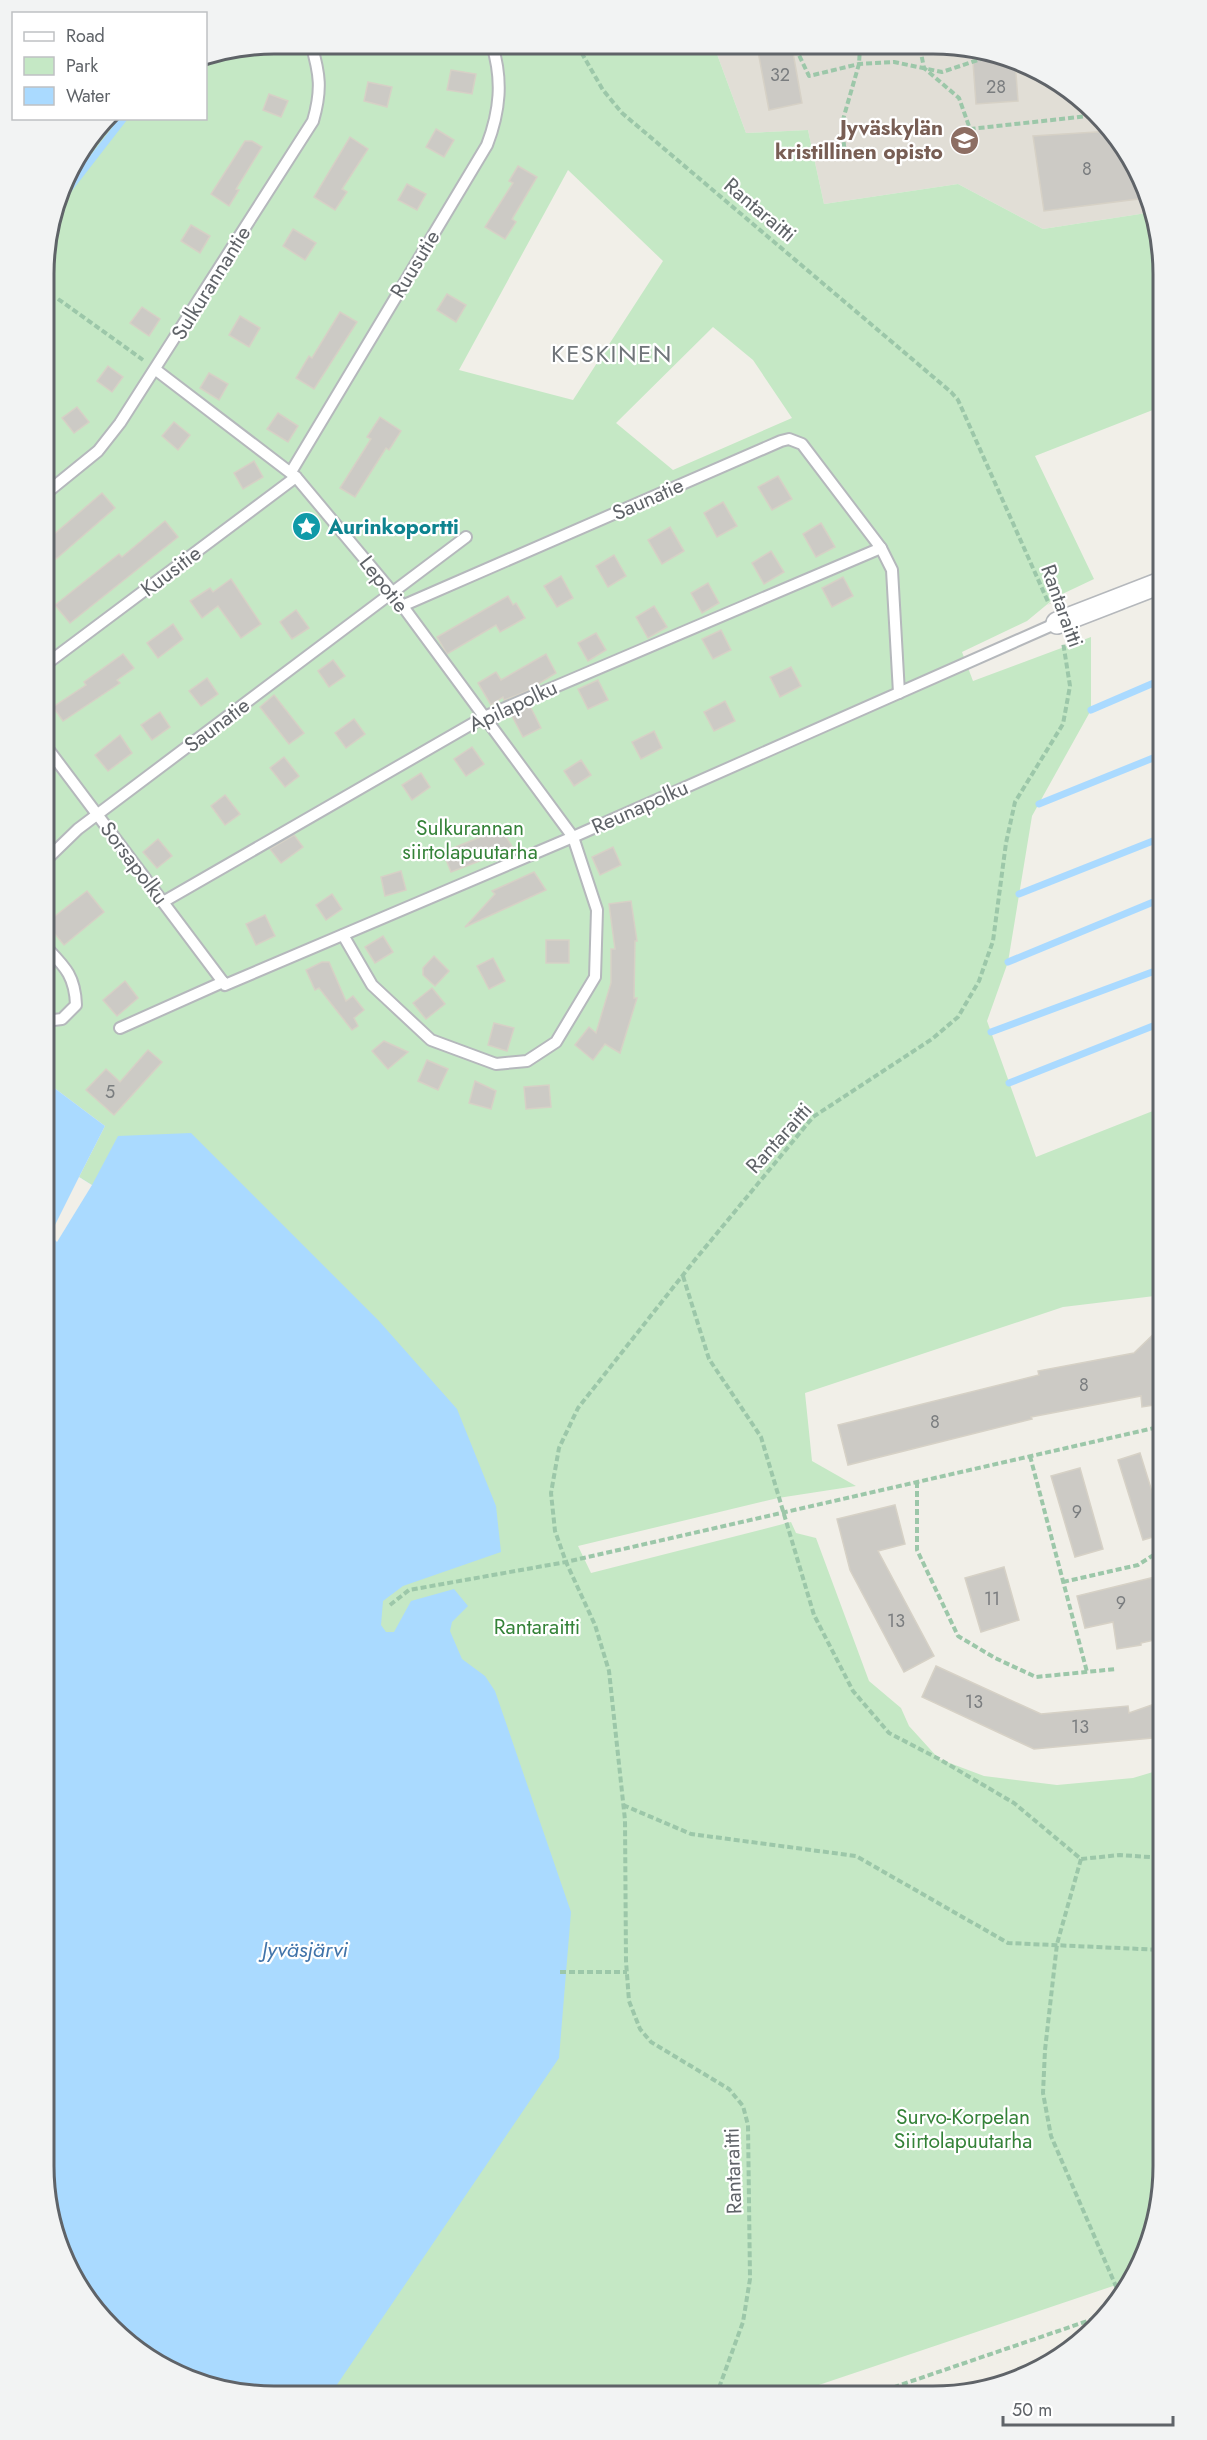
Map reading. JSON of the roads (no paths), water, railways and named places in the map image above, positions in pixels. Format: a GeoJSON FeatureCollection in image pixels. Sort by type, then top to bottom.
{"type":"FeatureCollection","features":[{"type":"Feature","properties":{"kind":"street"},"geometry":{"type":"LineString","coordinates":[[1057,623],[1153,586]]}},
{"type":"Feature","properties":{"kind":"lane","name":"Sulkurannantie"},"geometry":{"type":"LineString","coordinates":[[54,487],[98,451],[156,370],[313,121],[320,98],[320,75],[313,54]]}},
{"type":"Feature","properties":{"kind":"lane","name":"Ruusutie"},"geometry":{"type":"LineString","coordinates":[[293,474],[487,145],[497,119],[500,88],[495,54]]}},
{"type":"Feature","properties":{"kind":"lane","name":"Lepotie"},"geometry":{"type":"LineString","coordinates":[[156,370],[293,474],[393,593],[573,837],[597,910],[595,977],[556,1042],[528,1061],[496,1064],[431,1040],[372,985],[343,935]]}},
{"type":"Feature","properties":{"kind":"lane","name":"Saunatie"},"geometry":{"type":"LineString","coordinates":[[402,606],[781,441],[796,441],[802,444],[881,548]]}},
{"type":"Feature","properties":{"kind":"lane","name":"Kuusitie"},"geometry":{"type":"LineString","coordinates":[[54,658],[293,474]]}},
{"type":"Feature","properties":{"kind":"lane","name":"Saunatie"},"geometry":{"type":"LineString","coordinates":[[54,853],[97,814],[466,537]]}},
{"type":"Feature","properties":{"kind":"lane"},"geometry":{"type":"LineString","coordinates":[[881,548],[892,570],[899,693]]}},
{"type":"Feature","properties":{"kind":"lane","name":"Apilapolku"},"geometry":{"type":"LineString","coordinates":[[163,902],[484,717],[881,548]]}},
{"type":"Feature","properties":{"kind":"lane","name":"Reunapolku"},"geometry":{"type":"LineString","coordinates":[[120,1028],[223,982],[225,985],[573,837],[1057,623]]}},
{"type":"Feature","properties":{"kind":"lane","name":"Sorsapolku"},"geometry":{"type":"LineString","coordinates":[[54,757],[223,982]]}},
{"type":"Feature","properties":{"kind":"lane"},"geometry":{"type":"LineString","coordinates":[[54,956],[76,985],[76,1005],[62,1019],[54,1020]]}},
{"type":"Feature","properties":{"kind":"water","name":"Jyväsjärvi"},"geometry":{"type":"Polygon","coordinates":[[[54,1088],[105,1126],[79,1177],[92,1185],[118,1136],[191,1133],[379,1321],[457,1409],[496,1506],[501,1552],[403,1586],[383,1601],[381,1625],[386,1632],[394,1632],[411,1601],[454,1589],[468,1606],[452,1622],[450,1631],[462,1659],[485,1676],[495,1691],[571,1912],[559,2058],[336,2386],[259,2386],[217,2379],[190,2369],[164,2357],[118,2322],[83,2276],[61,2223],[54,2181],[54,1088]]]}},
{"type":"Feature","properties":{"kind":"waterway"},"geometry":{"type":"LineString","coordinates":[[75,181],[122,120]]}},
{"type":"Feature","properties":{"kind":"waterway"},"geometry":{"type":"LineString","coordinates":[[1091,710],[1153,683]]}},
{"type":"Feature","properties":{"kind":"waterway"},"geometry":{"type":"LineString","coordinates":[[1039,804],[1153,758]]}},
{"type":"Feature","properties":{"kind":"waterway"},"geometry":{"type":"LineString","coordinates":[[1019,894],[1153,841]]}},
{"type":"Feature","properties":{"kind":"waterway"},"geometry":{"type":"LineString","coordinates":[[1008,962],[1153,902]]}},
{"type":"Feature","properties":{"kind":"waterway"},"geometry":{"type":"LineString","coordinates":[[991,1032],[1153,972]]}},
{"type":"Feature","properties":{"kind":"waterway"},"geometry":{"type":"LineString","coordinates":[[1009,1083],[1153,1026]]}},
{"type":"Feature","properties":{"kind":"place","name":"Jyväskylän kristillinen opisto"},"geometry":{"type":"Point","coordinates":[964,140]}},
{"type":"Feature","properties":{"kind":"place","name":"Aurinkoportti"},"geometry":{"type":"Point","coordinates":[307,527]}},
{"type":"Feature","properties":{"kind":"district","name":"KESKINEN"},"geometry":{"type":"Point","coordinates":[612,354]}},
{"type":"Feature","properties":{"kind":"park label","name":"Sulkurannan siirtolapuutarha"},"geometry":{"type":"Point","coordinates":[470,840]}},
{"type":"Feature","properties":{"kind":"park label","name":"Rantaraitti"},"geometry":{"type":"Point","coordinates":[537,1627]}},
{"type":"Feature","properties":{"kind":"park label","name":"Survo-Korpelan Siirtolapuutarha"},"geometry":{"type":"Point","coordinates":[963,2129]}}]}
